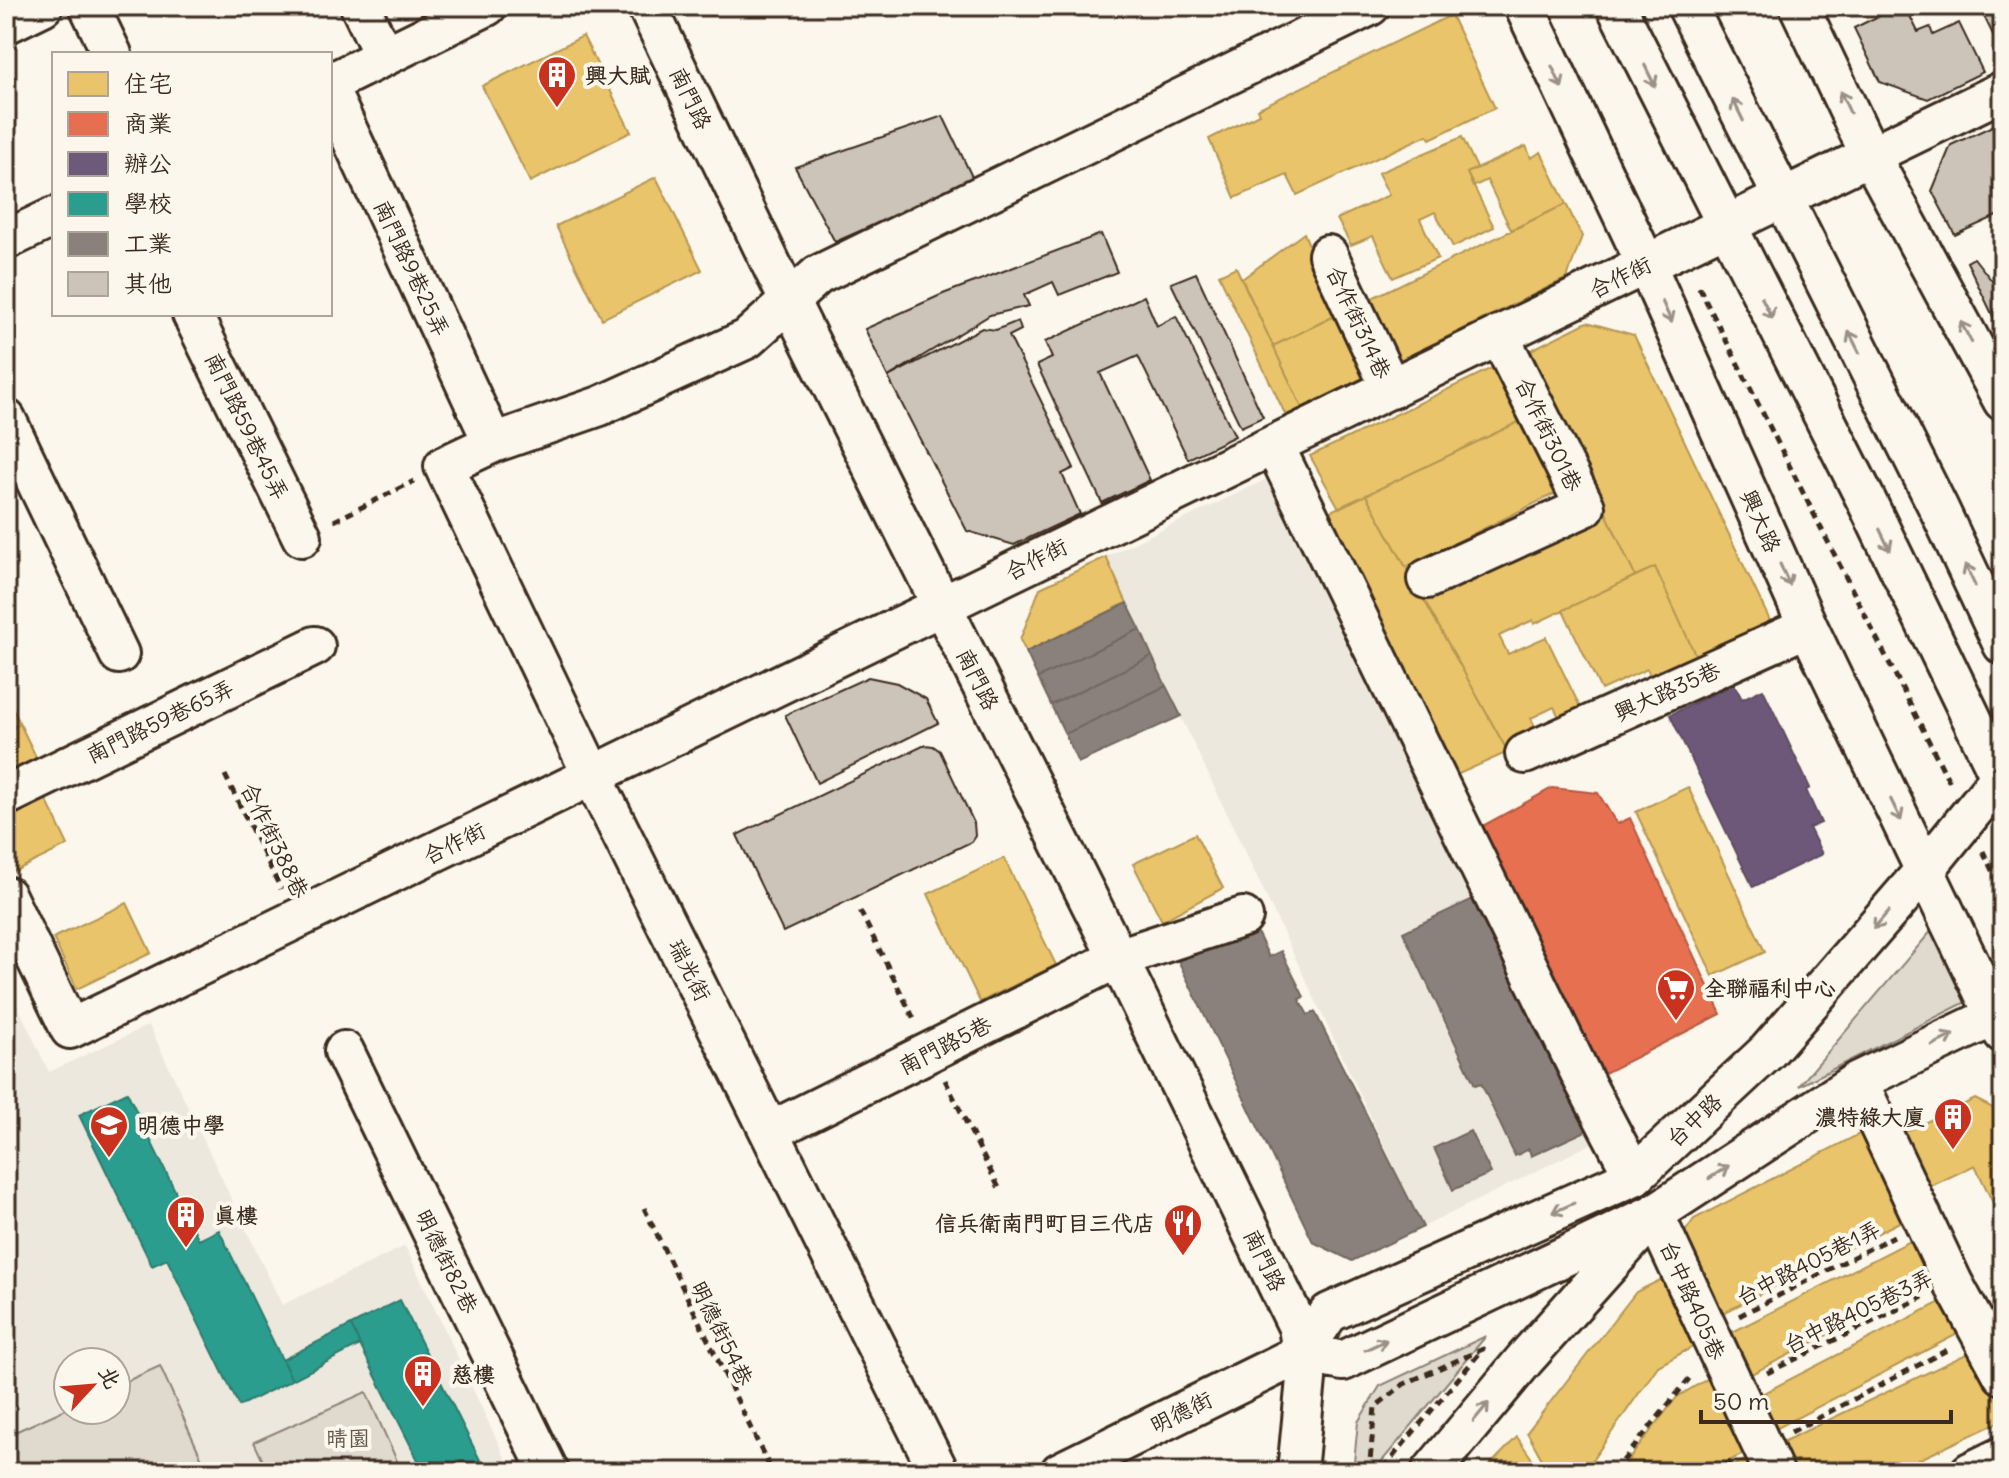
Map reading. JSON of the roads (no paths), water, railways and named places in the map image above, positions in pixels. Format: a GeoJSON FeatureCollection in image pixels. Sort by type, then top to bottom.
{"type":"FeatureCollection","features":[{"type":"Feature","properties":{"kind":"street"},"geometry":{"type":"LineString","coordinates":[[6,24],[43,6]]}},
{"type":"Feature","properties":{"kind":"street"},"geometry":{"type":"LineString","coordinates":[[89,6],[111,52]]}},
{"type":"Feature","properties":{"kind":"street"},"geometry":{"type":"LineString","coordinates":[[360,6],[384,56]]}},
{"type":"Feature","properties":{"kind":"street"},"geometry":{"type":"LineString","coordinates":[[332,82],[487,6]]}},
{"type":"Feature","properties":{"kind":"street","name":"南門路"},"geometry":{"type":"LineString","coordinates":[[647,6],[789,300],[1118,958],[1298,1327],[1302,1353]]}},
{"type":"Feature","properties":{"kind":"street"},"geometry":{"type":"LineString","coordinates":[[493,443],[600,406],[747,339],[818,275],[1370,6]]}},
{"type":"Feature","properties":{"kind":"street","name":"興大路"},"geometry":{"type":"LineString","coordinates":[[1524,6],[1662,256],[1808,627],[1924,871],[2000,1020]]}},
{"type":"Feature","properties":{"kind":"street"},"geometry":{"type":"LineString","coordinates":[[1616,6],[1867,502],[2002,778]]}},
{"type":"Feature","properties":{"kind":"street"},"geometry":{"type":"LineString","coordinates":[[1687,6],[1781,199],[1939,509],[2003,645]]}},
{"type":"Feature","properties":{"kind":"street"},"geometry":{"type":"LineString","coordinates":[[1799,6],[1870,155],[2001,394]]}},
{"type":"Feature","properties":{"kind":"street","name":"合作街"},"geometry":{"type":"LineString","coordinates":[[6,896],[70,1029],[2003,91]]}},
{"type":"Feature","properties":{"kind":"street","name":"南門路9巷25弄"},"geometry":{"type":"LineString","coordinates":[[332,96],[493,443]]}},
{"type":"Feature","properties":{"kind":"street"},"geometry":{"type":"LineString","coordinates":[[6,240],[52,218]]}},
{"type":"Feature","properties":{"kind":"street","name":"合作街314巷"},"geometry":{"type":"LineString","coordinates":[[1328,255],[1391,389]]}},
{"type":"Feature","properties":{"kind":"street","name":"南門路59巷45弄"},"geometry":{"type":"LineString","coordinates":[[193,316],[302,537]]}},
{"type":"Feature","properties":{"kind":"street","name":"合作街301巷"},"geometry":{"type":"LineString","coordinates":[[1427,579],[1585,507],[1499,335]]}},
{"type":"Feature","properties":{"kind":"street"},"geometry":{"type":"LineString","coordinates":[[6,419],[119,654]]}},
{"type":"Feature","properties":{"kind":"street","name":"瑞光街"},"geometry":{"type":"LineString","coordinates":[[493,443],[444,466],[592,775],[939,1472]]}},
{"type":"Feature","properties":{"kind":"street"},"geometry":{"type":"LineString","coordinates":[[1274,445],[1584,1081],[1634,1176]]}},
{"type":"Feature","properties":{"kind":"street","name":"興大路35巷"},"geometry":{"type":"LineString","coordinates":[[1525,754],[1808,627]]}},
{"type":"Feature","properties":{"kind":"street","name":"南門路59巷65弄"},"geometry":{"type":"LineString","coordinates":[[6,796],[315,646]]}},
{"type":"Feature","properties":{"kind":"street","name":"台中路"},"geometry":{"type":"LineString","coordinates":[[1302,1353],[1329,1313],[1634,1176],[1768,1051],[2002,778]]}},
{"type":"Feature","properties":{"kind":"street","name":"南門路5巷"},"geometry":{"type":"LineString","coordinates":[[771,1131],[1118,958],[1243,917]]}},
{"type":"Feature","properties":{"kind":"street"},"geometry":{"type":"LineString","coordinates":[[1297,1472],[1306,1379],[1302,1353],[1343,1361],[1654,1214],[1858,1081],[2000,1020]]}},
{"type":"Feature","properties":{"kind":"street","name":"明德街82巷"},"geometry":{"type":"LineString","coordinates":[[344,1051],[549,1472]]}},
{"type":"Feature","properties":{"kind":"street"},"geometry":{"type":"LineString","coordinates":[[1858,1081],[1953,1283],[2003,1375]]}},
{"type":"Feature","properties":{"kind":"street"},"geometry":{"type":"LineString","coordinates":[[1431,1472],[1525,1359],[1654,1214]]}},
{"type":"Feature","properties":{"kind":"street","name":"台中路405巷"},"geometry":{"type":"LineString","coordinates":[[1654,1214],[1768,1459]]}},
{"type":"Feature","properties":{"kind":"street","name":"明德街"},"geometry":{"type":"LineString","coordinates":[[1060,1472],[1302,1353]]}},
{"type":"Feature","properties":{"kind":"street"},"geometry":{"type":"LineString","coordinates":[[1970,1472],[2003,1456]]}},
{"type":"Feature","properties":{"kind":"place","name":"興大賦"},"geometry":{"type":"Point","coordinates":[557,109]}},
{"type":"Feature","properties":{"kind":"place","name":"全聯福利中心"},"geometry":{"type":"Point","coordinates":[1676,1022]}},
{"type":"Feature","properties":{"kind":"place","name":"濃特綠大廈"},"geometry":{"type":"Point","coordinates":[1953,1151]}},
{"type":"Feature","properties":{"kind":"place","name":"明德中學"},"geometry":{"type":"Point","coordinates":[109,1159]}},
{"type":"Feature","properties":{"kind":"place","name":"真樓"},"geometry":{"type":"Point","coordinates":[186,1249]}},
{"type":"Feature","properties":{"kind":"place","name":"信兵衛南門町目三代店"},"geometry":{"type":"Point","coordinates":[1183,1257]}},
{"type":"Feature","properties":{"kind":"place","name":"慈樓"},"geometry":{"type":"Point","coordinates":[423,1408]}},
{"type":"Feature","properties":{"kind":"park label","name":"晴園"},"geometry":{"type":"Point","coordinates":[348,1438]}}]}
